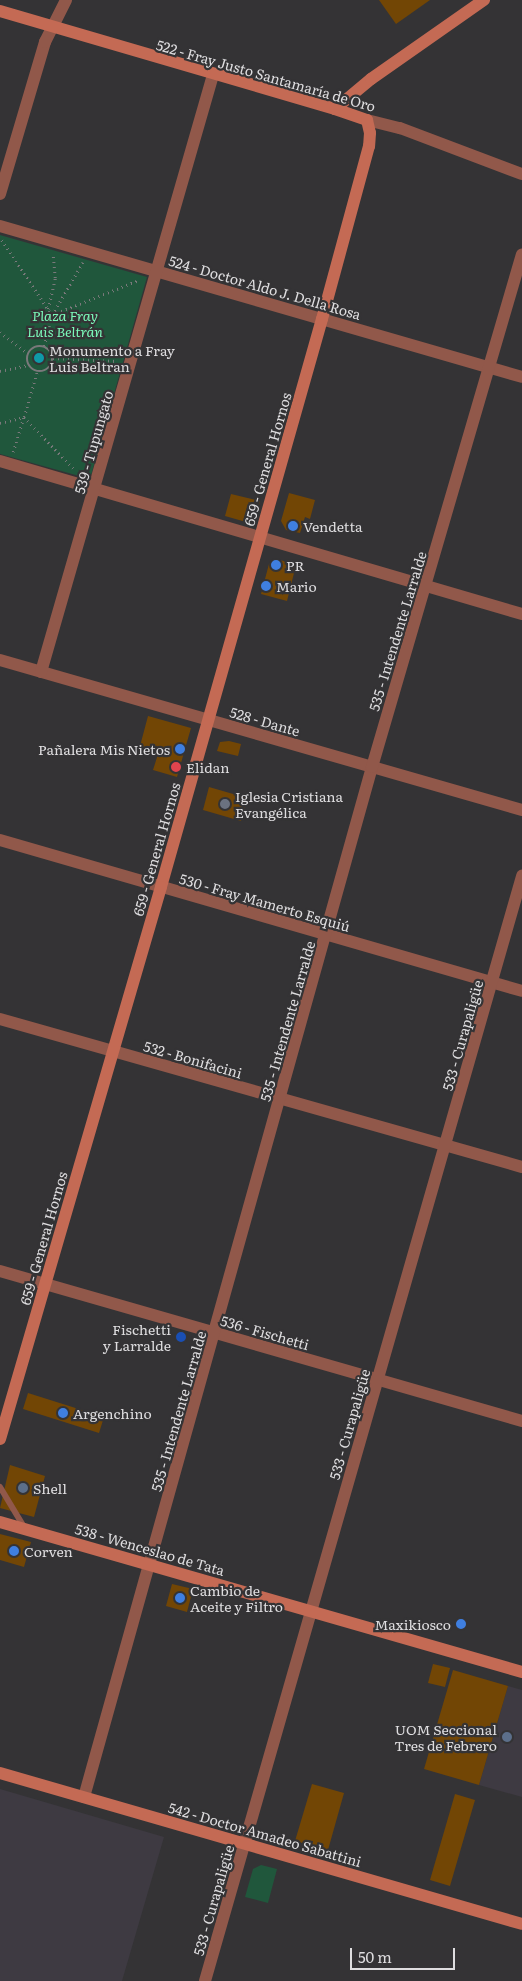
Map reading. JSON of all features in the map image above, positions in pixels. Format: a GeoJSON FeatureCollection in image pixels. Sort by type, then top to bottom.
{"type":"FeatureCollection","features":[{"type":"Feature","properties":{"kind":"street"},"geometry":{"type":"LineString","coordinates":[[0,194],[52,27],[66,0]]}},
{"type":"Feature","properties":{"kind":"street"},"geometry":{"type":"LineString","coordinates":[[335,109],[371,79],[484,0]]}},
{"type":"Feature","properties":{"kind":"street","name":"522 - Fray Justo Santamaría de Oro"},"geometry":{"type":"LineString","coordinates":[[0,11],[213,75],[400,128],[522,174]]}},
{"type":"Feature","properties":{"kind":"street","name":"539 - Tupungato"},"geometry":{"type":"LineString","coordinates":[[41,672],[158,272],[213,75]]}},
{"type":"Feature","properties":{"kind":"street","name":"659 - General Hornos"},"geometry":{"type":"LineString","coordinates":[[0,1439],[161,887],[322,319],[369,146],[367,120]]}},
{"type":"Feature","properties":{"kind":"street","name":"524 - Doctor Aldo J. Della Rosa"},"geometry":{"type":"LineString","coordinates":[[0,226],[89,250],[158,272],[522,376]]}},
{"type":"Feature","properties":{"kind":"street","name":"535 - Intendente Larralde"},"geometry":{"type":"LineString","coordinates":[[84,1797],[216,1334],[372,767],[491,368],[522,254]]}},
{"type":"Feature","properties":{"kind":"street"},"geometry":{"type":"LineString","coordinates":[[5,463],[94,491],[522,614]]}},
{"type":"Feature","properties":{"kind":"street","name":"528 - Dante"},"geometry":{"type":"LineString","coordinates":[[0,660],[522,810]]}},
{"type":"Feature","properties":{"kind":"street","name":"530 - Fray Mamerto Esquiú"},"geometry":{"type":"LineString","coordinates":[[0,840],[326,936],[522,991]]}},
{"type":"Feature","properties":{"kind":"street","name":"533 - Curapaligüe"},"geometry":{"type":"LineString","coordinates":[[205,1981],[522,876]]}},
{"type":"Feature","properties":{"kind":"street","name":"532 - Bonifacini"},"geometry":{"type":"LineString","coordinates":[[0,1019],[522,1167]]}},
{"type":"Feature","properties":{"kind":"street","name":"536 - Fischetti"},"geometry":{"type":"LineString","coordinates":[[0,1271],[522,1421]]}},
{"type":"Feature","properties":{"kind":"street","name":"538 - Wenceslao de Tata"},"geometry":{"type":"LineString","coordinates":[[0,1522],[522,1672]]}},
{"type":"Feature","properties":{"kind":"street","name":"542 - Doctor Amadeo Sabattini"},"geometry":{"type":"LineString","coordinates":[[0,1773],[522,1924]]}},
{"type":"Feature","properties":{"kind":"lane"},"geometry":{"type":"LineString","coordinates":[[0,1487],[25,1529]]}},
{"type":"Feature","properties":{"kind":"path"},"geometry":{"type":"LineString","coordinates":[[0,236],[52,315]]}},
{"type":"Feature","properties":{"kind":"path"},"geometry":{"type":"LineString","coordinates":[[48,309],[55,278],[51,240]]}},
{"type":"Feature","properties":{"kind":"path"},"geometry":{"type":"LineString","coordinates":[[44,346],[52,315],[89,250]]}},
{"type":"Feature","properties":{"kind":"path"},"geometry":{"type":"LineString","coordinates":[[52,315],[158,272]]}},
{"type":"Feature","properties":{"kind":"path"},"geometry":{"type":"LineString","coordinates":[[0,332],[28,353]]}},
{"type":"Feature","properties":{"kind":"path"},"geometry":{"type":"LineString","coordinates":[[36,372],[28,365],[28,353],[33,347],[44,346]]}},
{"type":"Feature","properties":{"kind":"path"},"geometry":{"type":"LineString","coordinates":[[44,346],[54,358],[132,362]]}},
{"type":"Feature","properties":{"kind":"path"},"geometry":{"type":"LineString","coordinates":[[36,372],[48,370],[54,358]]}},
{"type":"Feature","properties":{"kind":"path"},"geometry":{"type":"LineString","coordinates":[[0,371],[28,365]]}},
{"type":"Feature","properties":{"kind":"path"},"geometry":{"type":"LineString","coordinates":[[5,463],[24,417],[36,372]]}},
{"type":"Feature","properties":{"kind":"path"},"geometry":{"type":"LineString","coordinates":[[0,423],[24,417]]}},
{"type":"Feature","properties":{"kind":"path"},"geometry":{"type":"LineString","coordinates":[[24,417],[75,471]]}},
{"type":"Feature","properties":{"kind":"shaded area","name":"UOM Seccional Tres de Febrero"},"geometry":{"type":"Polygon","coordinates":[[[508,1686],[522,1690],[522,1797],[479,1785],[508,1686]]]}},
{"type":"Feature","properties":{"kind":"shaded area"},"geometry":{"type":"Polygon","coordinates":[[[0,1789],[164,1837],[122,1981],[0,1981],[0,1789]]]}},
{"type":"Feature","properties":{"kind":"green space","name":"Plaza Fray Luis Beltrán"},"geometry":{"type":"Polygon","coordinates":[[[0,235],[147,277],[90,479],[0,454],[0,235]]]}},
{"type":"Feature","properties":{"kind":"green space"},"geometry":{"type":"Polygon","coordinates":[[[261,1865],[277,1869],[268,1903],[245,1897],[253,1869],[261,1865]]]}},
{"type":"Feature","properties":{"kind":"building"},"geometry":{"type":"Polygon","coordinates":[[[379,0],[430,0],[396,24],[379,0]]]}},
{"type":"Feature","properties":{"kind":"building"},"geometry":{"type":"Polygon","coordinates":[[[289,493],[315,500],[310,519],[305,517],[300,533],[286,530],[281,521],[289,493]]]}},
{"type":"Feature","properties":{"kind":"building"},"geometry":{"type":"Polygon","coordinates":[[[231,494],[260,501],[255,520],[246,522],[225,516],[231,494]]]}},
{"type":"Feature","properties":{"kind":"building"},"geometry":{"type":"Polygon","coordinates":[[[277,559],[296,565],[287,601],[261,594],[269,564],[277,559]]]}},
{"type":"Feature","properties":{"kind":"building"},"geometry":{"type":"Polygon","coordinates":[[[148,716],[191,728],[177,777],[153,770],[159,751],[140,746],[148,716]]]}},
{"type":"Feature","properties":{"kind":"building"},"geometry":{"type":"Polygon","coordinates":[[[229,741],[241,744],[238,756],[217,751],[220,742],[229,741]]]}},
{"type":"Feature","properties":{"kind":"building","name":"Iglesia Cristiana Evangélica"},"geometry":{"type":"Polygon","coordinates":[[[209,787],[247,798],[241,821],[203,810],[209,787]]]}},
{"type":"Feature","properties":{"kind":"building","name":"Argenchino"},"geometry":{"type":"Polygon","coordinates":[[[28,1393],[104,1417],[99,1433],[23,1409],[28,1393]]]}},
{"type":"Feature","properties":{"kind":"building","name":"Shell"},"geometry":{"type":"Polygon","coordinates":[[[10,1465],[45,1476],[34,1517],[0,1508],[10,1465]]]}},
{"type":"Feature","properties":{"kind":"building","name":"Corven"},"geometry":{"type":"Polygon","coordinates":[[[0,1534],[31,1542],[24,1567],[0,1560],[0,1534]]]}},
{"type":"Feature","properties":{"kind":"building","name":"Cambio de Aceite y Filtro"},"geometry":{"type":"Polygon","coordinates":[[[172,1584],[193,1589],[187,1612],[166,1606],[172,1584]]]}},
{"type":"Feature","properties":{"kind":"building"},"geometry":{"type":"Polygon","coordinates":[[[433,1664],[450,1668],[445,1687],[428,1683],[433,1664]]]}},
{"type":"Feature","properties":{"kind":"building"},"geometry":{"type":"Polygon","coordinates":[[[453,1670],[508,1686],[479,1785],[424,1769],[453,1670]]]}},
{"type":"Feature","properties":{"kind":"building"},"geometry":{"type":"Polygon","coordinates":[[[312,1784],[344,1793],[328,1850],[295,1841],[312,1784]]]}},
{"type":"Feature","properties":{"kind":"building"},"geometry":{"type":"Polygon","coordinates":[[[455,1794],[475,1800],[450,1886],[430,1880],[455,1794]]]}},
{"type":"Feature","properties":{"kind":"place","name":"Monumento a Fray Luis Beltran"},"geometry":{"type":"Point","coordinates":[39,358]}},
{"type":"Feature","properties":{"kind":"place","name":"Vendetta"},"geometry":{"type":"Point","coordinates":[293,526]}},
{"type":"Feature","properties":{"kind":"place","name":"PR"},"geometry":{"type":"Point","coordinates":[276,565]}},
{"type":"Feature","properties":{"kind":"place","name":"Mario"},"geometry":{"type":"Point","coordinates":[266,586]}},
{"type":"Feature","properties":{"kind":"place","name":"Pañalera Mis Nietos"},"geometry":{"type":"Point","coordinates":[180,749]}},
{"type":"Feature","properties":{"kind":"place","name":"Elidan"},"geometry":{"type":"Point","coordinates":[176,767]}},
{"type":"Feature","properties":{"kind":"place","name":"Iglesia Cristiana Evangélica"},"geometry":{"type":"Point","coordinates":[225,804]}},
{"type":"Feature","properties":{"kind":"place","name":"Fischetti y Larralde"},"geometry":{"type":"Point","coordinates":[181,1337]}},
{"type":"Feature","properties":{"kind":"place","name":"Argenchino"},"geometry":{"type":"Point","coordinates":[63,1413]}},
{"type":"Feature","properties":{"kind":"place","name":"Shell"},"geometry":{"type":"Point","coordinates":[23,1488]}},
{"type":"Feature","properties":{"kind":"place","name":"Corven"},"geometry":{"type":"Point","coordinates":[14,1551]}},
{"type":"Feature","properties":{"kind":"place","name":"Cambio de Aceite y Filtro"},"geometry":{"type":"Point","coordinates":[180,1598]}},
{"type":"Feature","properties":{"kind":"place","name":"Maxikiosco"},"geometry":{"type":"Point","coordinates":[461,1624]}},
{"type":"Feature","properties":{"kind":"place","name":"UOM Seccional Tres de Febrero"},"geometry":{"type":"Point","coordinates":[507,1737]}}]}
